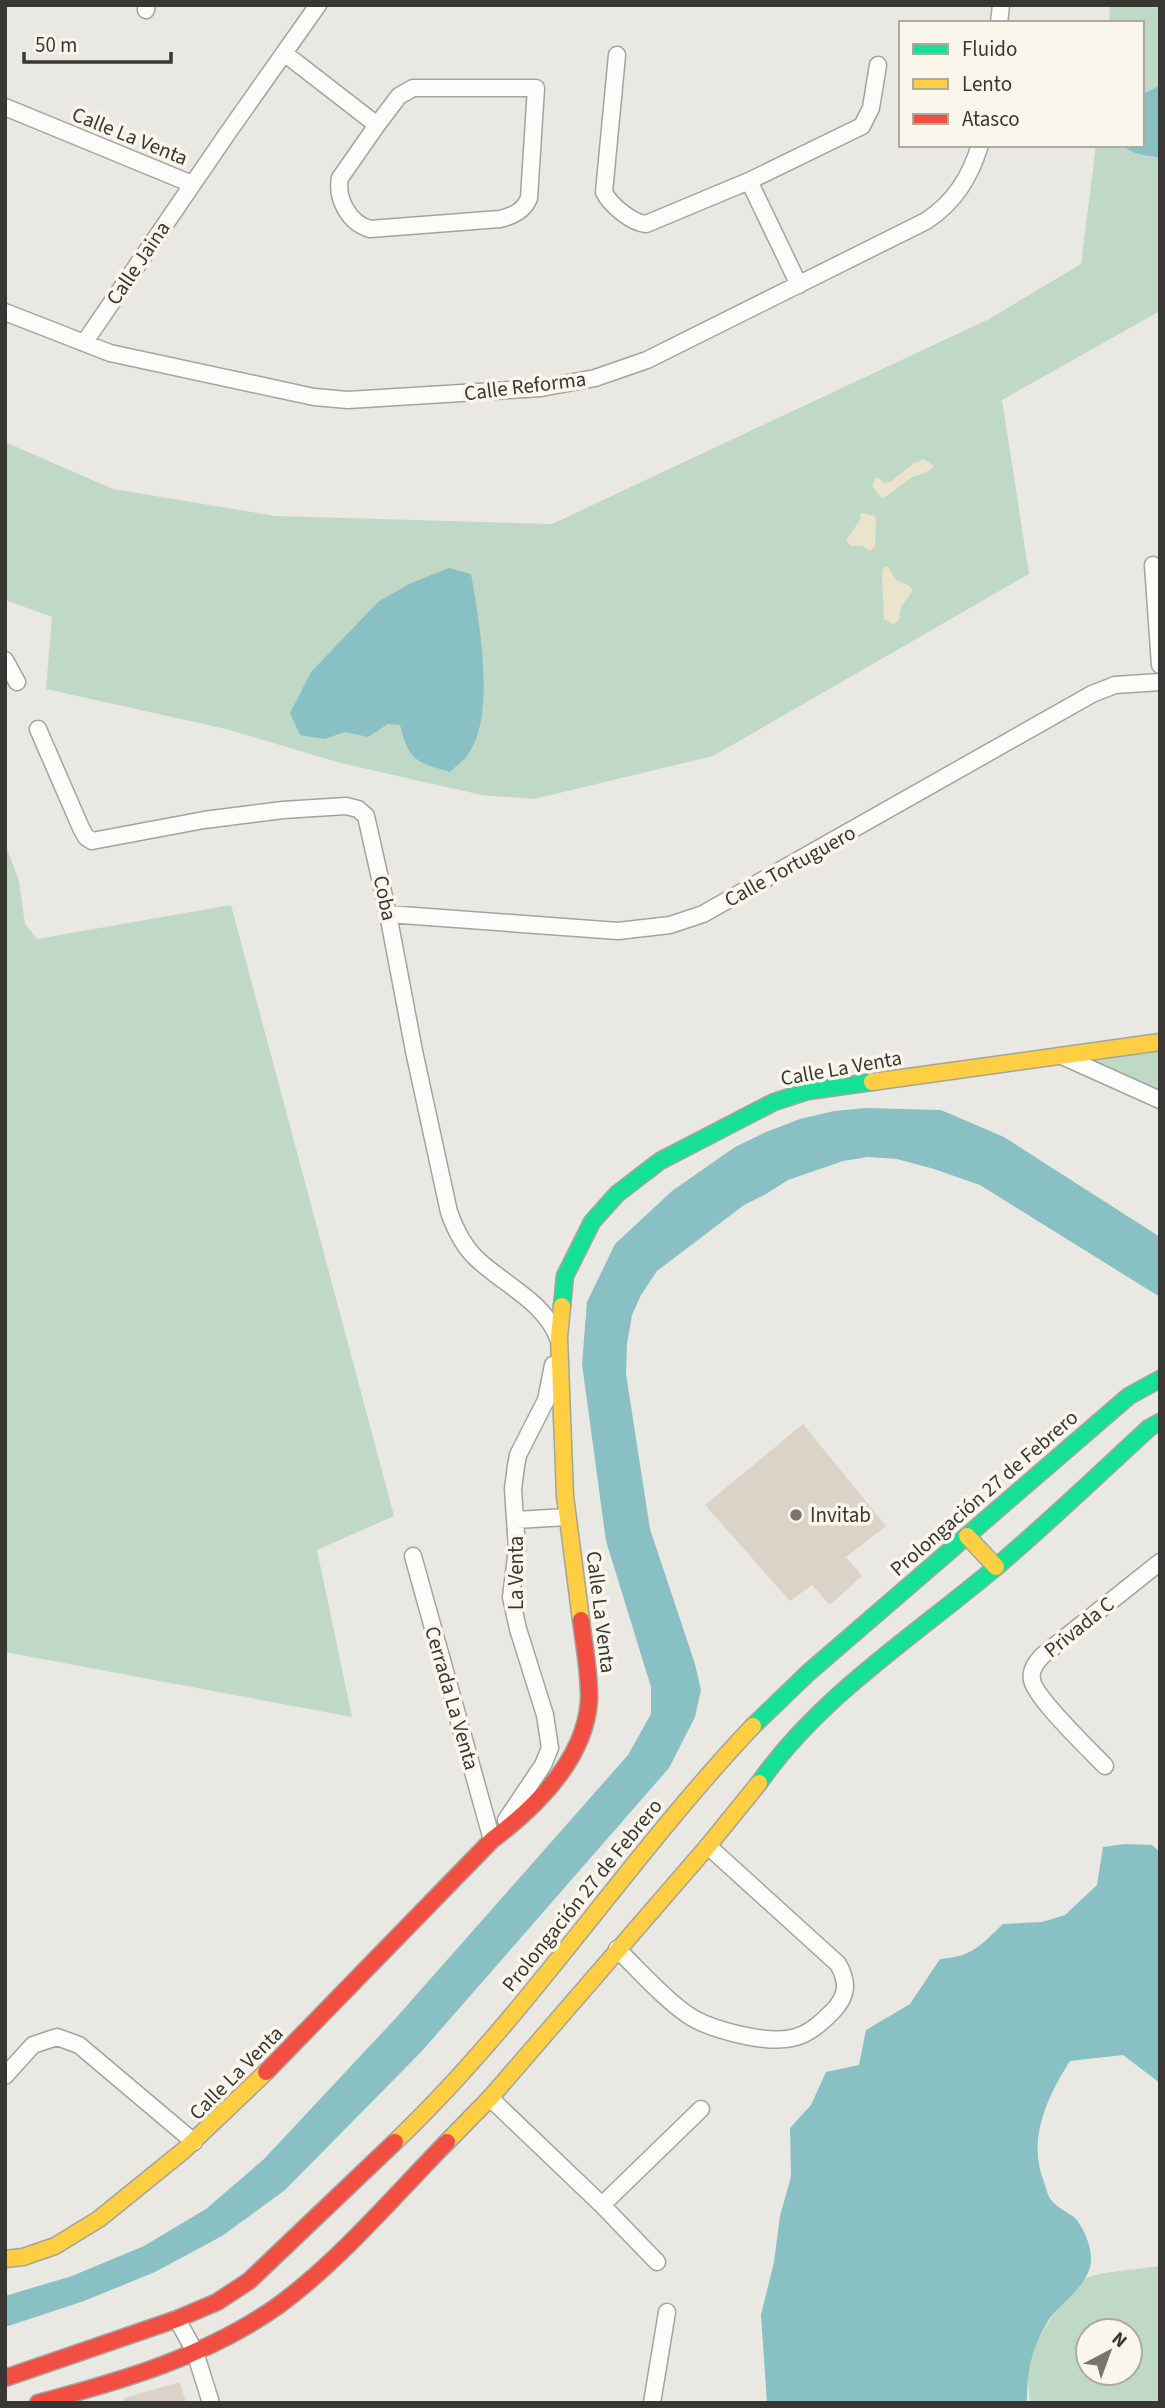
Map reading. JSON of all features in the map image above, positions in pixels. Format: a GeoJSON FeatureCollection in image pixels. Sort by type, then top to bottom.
{"type":"FeatureCollection","features":[{"type":"Feature","properties":{"kind":"street","name":"Calle La Venta"},"geometry":{"type":"LineString","coordinates":[[5,107],[192,184],[318,5]]}},
{"type":"Feature","properties":{"kind":"street"},"geometry":{"type":"LineString","coordinates":[[284,53],[377,125]]}},
{"type":"Feature","properties":{"kind":"street"},"geometry":{"type":"LineString","coordinates":[[617,55],[603,186],[607,199],[639,224],[656,222],[749,181],[862,126],[871,108],[878,65]]}},
{"type":"Feature","properties":{"kind":"street"},"geometry":{"type":"LineString","coordinates":[[413,88],[536,88],[527,203],[512,216],[500,219],[370,229],[363,227],[350,215],[342,202],[339,183],[377,125],[398,96],[413,88]]}},
{"type":"Feature","properties":{"kind":"street","name":"Calle Reforma"},"geometry":{"type":"LineString","coordinates":[[5,312],[110,353],[329,400],[437,396],[541,388],[595,378],[647,360],[938,213],[967,180],[979,147]]}},
{"type":"Feature","properties":{"kind":"street"},"geometry":{"type":"LineString","coordinates":[[749,181],[799,285]]}},
{"type":"Feature","properties":{"kind":"street","name":"Calle Jaina"},"geometry":{"type":"LineString","coordinates":[[84,342],[192,184]]}},
{"type":"Feature","properties":{"kind":"street"},"geometry":{"type":"LineString","coordinates":[[1153,565],[1160,665]]}},
{"type":"Feature","properties":{"kind":"street"},"geometry":{"type":"LineString","coordinates":[[5,660],[16,682]]}},
{"type":"Feature","properties":{"kind":"street","name":"Calle Tortuguero"},"geometry":{"type":"LineString","coordinates":[[388,914],[618,931],[636,931],[687,921],[719,906],[1092,694],[1115,685],[1160,682]]}},
{"type":"Feature","properties":{"kind":"street","name":"Coba"},"geometry":{"type":"LineString","coordinates":[[38,729],[81,828],[92,841],[204,820],[284,810],[346,806],[358,809],[366,816],[388,914],[416,1065],[455,1230],[477,1258],[529,1300],[559,1337]]}},
{"type":"Feature","properties":{"kind":"street","name":"Calle La Venta"},"geometry":{"type":"LineString","coordinates":[[5,2259],[39,2253],[73,2237],[138,2189],[194,2142],[262,2079],[492,1840],[506,1830],[565,1770],[580,1745],[589,1717],[590,1683],[567,1517],[559,1337],[565,1276],[574,1251],[585,1232],[617,1194],[660,1161],[774,1102],[808,1091],[1160,1042]]}},
{"type":"Feature","properties":{"kind":"street"},"geometry":{"type":"LineString","coordinates":[[1062,1056],[1160,1100]]}},
{"type":"Feature","properties":{"kind":"street","name":"La Venta"},"geometry":{"type":"LineString","coordinates":[[492,1840],[543,1765],[550,1748],[545,1714],[512,1606],[517,1549],[513,1489],[519,1455],[546,1400],[553,1370],[551,1346],[559,1337]]}},
{"type":"Feature","properties":{"kind":"street","name":"Prolongación 27 de Febrero"},"geometry":{"type":"LineString","coordinates":[[38,2403],[120,2381],[195,2352],[250,2324],[295,2292],[374,2219],[490,2098],[747,1799],[765,1741],[808,1672],[1129,1396],[1160,1379]]}},
{"type":"Feature","properties":{"kind":"street","name":"Prolongación 27 de Febrero"},"geometry":{"type":"LineString","coordinates":[[5,2378],[177,2319],[217,2302],[249,2281],[414,2124],[508,2022],[697,1786],[831,1702],[996,1567],[1149,1428],[1160,1422]]}},
{"type":"Feature","properties":{"kind":"street"},"geometry":{"type":"LineString","coordinates":[[516,1520],[567,1517]]}},
{"type":"Feature","properties":{"kind":"street"},"geometry":{"type":"LineString","coordinates":[[967,1536],[996,1567]]}},
{"type":"Feature","properties":{"kind":"street","name":"Cerrada La Venta"},"geometry":{"type":"LineString","coordinates":[[413,1556],[492,1840]]}},
{"type":"Feature","properties":{"kind":"street","name":"Privada C"},"geometry":{"type":"LineString","coordinates":[[1105,1766],[1039,1693],[1031,1678],[1032,1671],[1042,1656],[1160,1562]]}},
{"type":"Feature","properties":{"kind":"street"},"geometry":{"type":"LineString","coordinates":[[617,1950],[688,2015],[737,2033],[774,2039],[793,2038],[808,2032],[838,2006],[845,1996],[846,1985],[838,1964],[708,1846]]}},
{"type":"Feature","properties":{"kind":"street"},"geometry":{"type":"LineString","coordinates":[[5,2076],[33,2045],[58,2037],[79,2045],[194,2142]]}},
{"type":"Feature","properties":{"kind":"street"},"geometry":{"type":"LineString","coordinates":[[490,2098],[602,2205],[657,2262]]}},
{"type":"Feature","properties":{"kind":"street"},"geometry":{"type":"LineString","coordinates":[[602,2205],[701,2109]]}},
{"type":"Feature","properties":{"kind":"street"},"geometry":{"type":"LineString","coordinates":[[652,2403],[667,2312]]}},
{"type":"Feature","properties":{"kind":"street"},"geometry":{"type":"LineString","coordinates":[[177,2319],[195,2352],[211,2403]]}},
{"type":"Feature","properties":{"kind":"green space"},"geometry":{"type":"Polygon","coordinates":[[[1110,5],[1160,5],[1160,311],[1002,400],[1029,574],[713,756],[534,799],[482,795],[415,780],[337,762],[226,729],[46,689],[52,617],[5,600],[5,442],[113,489],[275,516],[552,524],[989,319],[1081,264],[1096,147],[1144,147],[1144,21],[1109,21],[1110,5]]]}},
{"type":"Feature","properties":{"kind":"green space"},"geometry":{"type":"Polygon","coordinates":[[[5,843],[19,881],[25,924],[37,939],[231,905],[394,1516],[317,1550],[352,1717],[5,1652],[5,843]]]}},
{"type":"Feature","properties":{"kind":"green space"},"geometry":{"type":"Polygon","coordinates":[[[1160,1042],[1160,1100],[1062,1056],[1160,1042]]]}},
{"type":"Feature","properties":{"kind":"green space"},"geometry":{"type":"Polygon","coordinates":[[[1160,2266],[1160,2403],[1030,2403],[1029,2360],[1048,2323],[1082,2281],[1114,2272],[1160,2266]]]}},
{"type":"Feature","properties":{"kind":"sand"},"geometry":{"type":"Polygon","coordinates":[[[924,459],[934,466],[909,479],[886,496],[882,498],[872,486],[876,477],[885,483],[890,482],[914,463],[924,459]]]}},
{"type":"Feature","properties":{"kind":"sand"},"geometry":{"type":"Polygon","coordinates":[[[861,513],[875,516],[876,520],[875,547],[870,551],[862,546],[851,546],[846,540],[860,520],[861,513]]]}},
{"type":"Feature","properties":{"kind":"sand"},"geometry":{"type":"Polygon","coordinates":[[[888,566],[896,580],[913,590],[901,607],[899,620],[894,624],[884,619],[882,575],[883,568],[888,566]]]}},
{"type":"Feature","properties":{"kind":"water"},"geometry":{"type":"Polygon","coordinates":[[[1160,85],[1160,158],[1135,153],[1125,147],[1144,147],[1144,94],[1160,85]]]}},
{"type":"Feature","properties":{"kind":"water"},"geometry":{"type":"Polygon","coordinates":[[[449,568],[471,574],[481,640],[484,691],[482,715],[477,736],[465,758],[450,772],[429,766],[411,753],[400,725],[388,724],[368,737],[345,732],[324,739],[300,735],[290,713],[311,672],[378,602],[409,584],[449,568]]]}},
{"type":"Feature","properties":{"kind":"water"},"geometry":{"type":"Polygon","coordinates":[[[866,1108],[941,1110],[1004,1137],[1160,1237],[1160,1297],[980,1185],[897,1159],[868,1157],[843,1161],[788,1180],[744,1205],[657,1271],[632,1315],[626,1374],[650,1529],[695,1664],[701,1690],[695,1717],[669,1768],[422,2051],[285,2190],[222,2236],[155,2272],[84,2301],[5,2327],[5,2296],[72,2276],[144,2246],[206,2209],[264,2159],[395,2019],[628,1755],[651,1714],[651,1687],[606,1541],[582,1364],[587,1302],[615,1244],[672,1191],[735,1147],[800,1119],[834,1111],[866,1108]]]}},
{"type":"Feature","properties":{"kind":"water"},"geometry":{"type":"Polygon","coordinates":[[[1124,1844],[1152,1845],[1160,1852],[1160,2083],[1123,2055],[1070,2061],[1047,2104],[1039,2135],[1039,2166],[1051,2199],[1081,2226],[1089,2244],[1091,2261],[1085,2278],[1053,2314],[1038,2341],[1029,2370],[1027,2403],[767,2403],[761,2315],[774,2262],[780,2216],[791,2177],[790,2128],[811,2105],[826,2072],[859,2065],[866,2030],[910,2004],[940,1959],[968,1953],[1003,1924],[1042,1922],[1065,1915],[1097,1885],[1103,1847],[1124,1844]]]}},
{"type":"Feature","properties":{"kind":"building","name":"Invitab"},"geometry":{"type":"Polygon","coordinates":[[[803,1424],[886,1526],[846,1557],[862,1576],[830,1605],[812,1585],[790,1601],[705,1505],[803,1424]]]}},
{"type":"Feature","properties":{"kind":"building"},"geometry":{"type":"Polygon","coordinates":[[[180,2382],[186,2403],[125,2403],[124,2398],[180,2382]]]}},
{"type":"Feature","properties":{"kind":"traffic: fast"},"geometry":{"type":"LineString","coordinates":[[562,1306],[565,1276],[592,1222],[617,1194],[660,1161],[774,1102],[808,1091],[872,1082]]}},
{"type":"Feature","properties":{"kind":"traffic: fast"},"geometry":{"type":"LineString","coordinates":[[753,1726],[808,1673],[1129,1396],[1160,1379]]}},
{"type":"Feature","properties":{"kind":"traffic: fast"},"geometry":{"type":"LineString","coordinates":[[759,1783],[810,1722],[839,1695],[995,1568],[1149,1428],[1160,1422]]}},
{"type":"Feature","properties":{"kind":"traffic: slow"},"geometry":{"type":"LineString","coordinates":[[872,1082],[1160,1042]]}},
{"type":"Feature","properties":{"kind":"traffic: slow"},"geometry":{"type":"LineString","coordinates":[[562,1306],[559,1337],[565,1496],[581,1620]]}},
{"type":"Feature","properties":{"kind":"traffic: slow"},"geometry":{"type":"LineString","coordinates":[[967,1536],[996,1567]]}},
{"type":"Feature","properties":{"kind":"traffic: slow"},"geometry":{"type":"LineString","coordinates":[[395,2142],[489,2042],[663,1829],[753,1726]]}},
{"type":"Feature","properties":{"kind":"traffic: slow"},"geometry":{"type":"LineString","coordinates":[[447,2142],[490,2098],[708,1846],[759,1783]]}},
{"type":"Feature","properties":{"kind":"traffic: slow"},"geometry":{"type":"LineString","coordinates":[[5,2259],[23,2257],[55,2246],[99,2219],[183,2151],[266,2072]]}},
{"type":"Feature","properties":{"kind":"traffic: jam"},"geometry":{"type":"LineString","coordinates":[[266,2072],[492,1840],[525,1813],[556,1780],[578,1743],[589,1701],[581,1620]]}},
{"type":"Feature","properties":{"kind":"traffic: jam"},"geometry":{"type":"LineString","coordinates":[[5,2378],[177,2319],[217,2302],[249,2281],[395,2142]]}},
{"type":"Feature","properties":{"kind":"traffic: jam"},"geometry":{"type":"LineString","coordinates":[[38,2403],[163,2365],[252,2323],[323,2269],[447,2142]]}},
{"type":"Feature","properties":{"kind":"place","name":"Invitab"},"geometry":{"type":"Point","coordinates":[796,1515]}}]}
